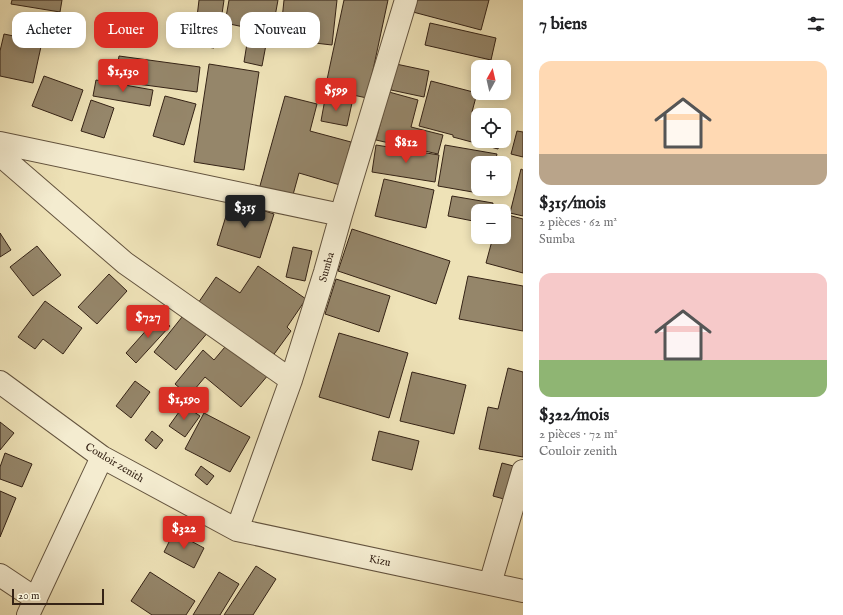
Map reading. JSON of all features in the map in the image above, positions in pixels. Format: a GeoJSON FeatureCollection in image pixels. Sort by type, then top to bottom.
{"type":"FeatureCollection","features":[{"type":"Feature","properties":{"kind":"street","name":"Sumba"},"geometry":{"type":"LineString","coordinates":[[237,530],[291,380],[325,272],[406,0]]}},
{"type":"Feature","properties":{"kind":"street"},"geometry":{"type":"LineString","coordinates":[[0,143],[341,215]]}},
{"type":"Feature","properties":{"kind":"street"},"geometry":{"type":"LineString","coordinates":[[0,155],[125,263],[291,380]]}},
{"type":"Feature","properties":{"kind":"street","name":"Couloir zenith"},"geometry":{"type":"LineString","coordinates":[[0,382],[102,457],[237,530]]}},
{"type":"Feature","properties":{"kind":"street"},"geometry":{"type":"LineString","coordinates":[[0,575],[32,607],[102,457]]}},
{"type":"Feature","properties":{"kind":"street"},"geometry":{"type":"LineString","coordinates":[[490,584],[523,471]]}},
{"type":"Feature","properties":{"kind":"street","name":"Kizu"},"geometry":{"type":"LineString","coordinates":[[237,530],[523,591]]}},
{"type":"Feature","properties":{"kind":"building"},"geometry":{"type":"Polygon","coordinates":[[[12,0],[62,0],[60,12],[11,4],[12,0]]]}},
{"type":"Feature","properties":{"kind":"building"},"geometry":{"type":"Polygon","coordinates":[[[199,0],[224,0],[222,12],[198,12],[199,0]]]}},
{"type":"Feature","properties":{"kind":"building"},"geometry":{"type":"Polygon","coordinates":[[[229,0],[278,0],[276,12],[240,12],[240,26],[232,24],[232,12],[227,12],[229,0]]]}},
{"type":"Feature","properties":{"kind":"building"},"geometry":{"type":"Polygon","coordinates":[[[284,0],[337,0],[332,45],[320,44],[320,12],[283,12],[284,0]]]}},
{"type":"Feature","properties":{"kind":"building"},"geometry":{"type":"Polygon","coordinates":[[[344,0],[388,0],[367,98],[325,89],[344,0]]]}},
{"type":"Feature","properties":{"kind":"building"},"geometry":{"type":"Polygon","coordinates":[[[416,0],[489,0],[481,30],[413,12],[416,0]]]}},
{"type":"Feature","properties":{"kind":"building"},"geometry":{"type":"Polygon","coordinates":[[[430,23],[496,38],[491,60],[425,45],[430,23]]]}},
{"type":"Feature","properties":{"kind":"building"},"geometry":{"type":"Polygon","coordinates":[[[4,34],[12,36],[12,48],[41,48],[33,83],[0,76],[0,51],[4,34]]]}},
{"type":"Feature","properties":{"kind":"building"},"geometry":{"type":"Polygon","coordinates":[[[246,48],[265,48],[262,66],[244,62],[246,48]]]}},
{"type":"Feature","properties":{"kind":"building"},"geometry":{"type":"Polygon","coordinates":[[[119,56],[200,67],[197,92],[115,81],[119,56]]]}},
{"type":"Feature","properties":{"kind":"building"},"geometry":{"type":"Polygon","coordinates":[[[209,64],[259,72],[244,170],[194,162],[209,64]]]}},
{"type":"Feature","properties":{"kind":"building"},"geometry":{"type":"Polygon","coordinates":[[[396,64],[429,71],[424,97],[391,90],[396,64]]]}},
{"type":"Feature","properties":{"kind":"building"},"geometry":{"type":"Polygon","coordinates":[[[44,76],[83,90],[72,121],[32,106],[44,76]]]}},
{"type":"Feature","properties":{"kind":"building"},"geometry":{"type":"Polygon","coordinates":[[[96,80],[153,90],[150,106],[93,96],[96,80]]]}},
{"type":"Feature","properties":{"kind":"building"},"geometry":{"type":"Polygon","coordinates":[[[431,81],[471,91],[471,100],[475,100],[473,108],[471,108],[471,142],[453,137],[453,135],[419,126],[431,81]]]}},
{"type":"Feature","properties":{"kind":"building"},"geometry":{"type":"Polygon","coordinates":[[[389,92],[418,100],[411,127],[443,135],[438,154],[376,140],[389,92]]]}},
{"type":"Feature","properties":{"kind":"building"},"geometry":{"type":"Polygon","coordinates":[[[165,96],[196,104],[184,145],[153,136],[165,96]]]}},
{"type":"Feature","properties":{"kind":"building"},"geometry":{"type":"Polygon","coordinates":[[[285,96],[317,104],[310,131],[351,142],[340,185],[299,173],[291,202],[258,193],[285,96]]]}},
{"type":"Feature","properties":{"kind":"building"},"geometry":{"type":"Polygon","coordinates":[[[325,99],[352,103],[347,126],[321,121],[325,99]]]}},
{"type":"Feature","properties":{"kind":"building"},"geometry":{"type":"Polygon","coordinates":[[[91,100],[114,108],[104,138],[81,131],[91,100]]]}},
{"type":"Feature","properties":{"kind":"building"},"geometry":{"type":"Polygon","coordinates":[[[517,131],[523,132],[523,157],[511,154],[517,131]]]}},
{"type":"Feature","properties":{"kind":"building"},"geometry":{"type":"Polygon","coordinates":[[[376,145],[439,155],[435,182],[372,172],[376,145]]]}},
{"type":"Feature","properties":{"kind":"building"},"geometry":{"type":"Polygon","coordinates":[[[445,145],[497,154],[497,156],[471,156],[471,192],[438,186],[445,145]]]}},
{"type":"Feature","properties":{"kind":"building"},"geometry":{"type":"Polygon","coordinates":[[[521,169],[523,170],[523,216],[511,213],[521,169]]]}},
{"type":"Feature","properties":{"kind":"building"},"geometry":{"type":"Polygon","coordinates":[[[384,179],[434,190],[426,228],[375,216],[384,179]]]}},
{"type":"Feature","properties":{"kind":"building"},"geometry":{"type":"Polygon","coordinates":[[[452,196],[493,203],[471,204],[471,221],[448,216],[452,196]]]}},
{"type":"Feature","properties":{"kind":"building"},"geometry":{"type":"Polygon","coordinates":[[[231,200],[274,214],[260,258],[217,245],[231,200]]]}},
{"type":"Feature","properties":{"kind":"building"},"geometry":{"type":"Polygon","coordinates":[[[511,216],[523,219],[523,273],[486,263],[491,244],[511,244],[511,216]]]}},
{"type":"Feature","properties":{"kind":"building"},"geometry":{"type":"Polygon","coordinates":[[[352,229],[450,261],[436,304],[338,271],[352,229]]]}},
{"type":"Feature","properties":{"kind":"building"},"geometry":{"type":"Polygon","coordinates":[[[0,233],[11,250],[0,257],[0,233]]]}},
{"type":"Feature","properties":{"kind":"building"},"geometry":{"type":"Polygon","coordinates":[[[37,246],[61,275],[33,296],[10,267],[37,246]]]}},
{"type":"Feature","properties":{"kind":"building"},"geometry":{"type":"Polygon","coordinates":[[[293,247],[312,251],[305,281],[286,277],[293,247]]]}},
{"type":"Feature","properties":{"kind":"building"},"geometry":{"type":"Polygon","coordinates":[[[258,266],[306,299],[287,327],[291,331],[269,361],[194,309],[216,277],[240,293],[258,266]]]}},
{"type":"Feature","properties":{"kind":"building"},"geometry":{"type":"Polygon","coordinates":[[[109,274],[127,291],[97,324],[78,307],[109,274]]]}},
{"type":"Feature","properties":{"kind":"building"},"geometry":{"type":"Polygon","coordinates":[[[468,276],[523,286],[523,331],[459,319],[468,276]]]}},
{"type":"Feature","properties":{"kind":"building"},"geometry":{"type":"Polygon","coordinates":[[[336,279],[390,296],[379,332],[325,314],[336,279]]]}},
{"type":"Feature","properties":{"kind":"building"},"geometry":{"type":"Polygon","coordinates":[[[45,301],[82,328],[63,354],[43,339],[35,349],[18,337],[45,301]]]}},
{"type":"Feature","properties":{"kind":"building"},"geometry":{"type":"Polygon","coordinates":[[[186,312],[209,331],[176,370],[154,352],[186,312]]]}},
{"type":"Feature","properties":{"kind":"building"},"geometry":{"type":"Polygon","coordinates":[[[159,316],[170,326],[136,363],[126,353],[159,316]]]}},
{"type":"Feature","properties":{"kind":"building"},"geometry":{"type":"Polygon","coordinates":[[[339,333],[408,353],[389,418],[319,397],[339,333]]]}},
{"type":"Feature","properties":{"kind":"building"},"geometry":{"type":"Polygon","coordinates":[[[230,341],[269,374],[241,407],[205,377],[189,396],[175,384],[203,350],[214,360],[230,341]]]}},
{"type":"Feature","properties":{"kind":"building"},"geometry":{"type":"Polygon","coordinates":[[[508,368],[523,372],[523,457],[479,449],[488,407],[498,409],[508,368]]]}},
{"type":"Feature","properties":{"kind":"building"},"geometry":{"type":"Polygon","coordinates":[[[412,372],[466,385],[454,434],[400,421],[412,372]]]}},
{"type":"Feature","properties":{"kind":"building"},"geometry":{"type":"Polygon","coordinates":[[[135,381],[150,392],[131,418],[116,406],[135,381]]]}},
{"type":"Feature","properties":{"kind":"building"},"geometry":{"type":"Polygon","coordinates":[[[184,405],[200,416],[185,437],[169,426],[184,405]]]}},
{"type":"Feature","properties":{"kind":"building"},"geometry":{"type":"Polygon","coordinates":[[[204,413],[250,437],[230,472],[185,449],[204,413]]]}},
{"type":"Feature","properties":{"kind":"building"},"geometry":{"type":"Polygon","coordinates":[[[0,422],[14,433],[0,450],[0,422]]]}},
{"type":"Feature","properties":{"kind":"building"},"geometry":{"type":"Polygon","coordinates":[[[152,431],[163,440],[156,449],[145,440],[152,431]]]}},
{"type":"Feature","properties":{"kind":"building"},"geometry":{"type":"Polygon","coordinates":[[[379,431],[419,441],[412,470],[372,460],[379,431]]]}},
{"type":"Feature","properties":{"kind":"building"},"geometry":{"type":"Polygon","coordinates":[[[5,453],[32,464],[22,487],[0,479],[0,467],[5,453]]]}},
{"type":"Feature","properties":{"kind":"building"},"geometry":{"type":"Polygon","coordinates":[[[502,463],[521,468],[511,501],[493,496],[502,463]]]}},
{"type":"Feature","properties":{"kind":"building"},"geometry":{"type":"Polygon","coordinates":[[[201,466],[214,476],[207,485],[195,475],[201,466]]]}},
{"type":"Feature","properties":{"kind":"building"},"geometry":{"type":"Polygon","coordinates":[[[0,491],[16,498],[0,537],[0,491]]]}},
{"type":"Feature","properties":{"kind":"building"},"geometry":{"type":"Polygon","coordinates":[[[174,532],[204,548],[194,568],[164,552],[174,532]]]}},
{"type":"Feature","properties":{"kind":"building"},"geometry":{"type":"Polygon","coordinates":[[[256,566],[276,579],[253,615],[224,615],[256,566]]]}},
{"type":"Feature","properties":{"kind":"building"},"geometry":{"type":"Polygon","coordinates":[[[150,572],[195,601],[186,615],[152,615],[131,601],[150,572]]]}},
{"type":"Feature","properties":{"kind":"building"},"geometry":{"type":"Polygon","coordinates":[[[219,572],[239,584],[220,615],[193,615],[219,572]]]}}]}
